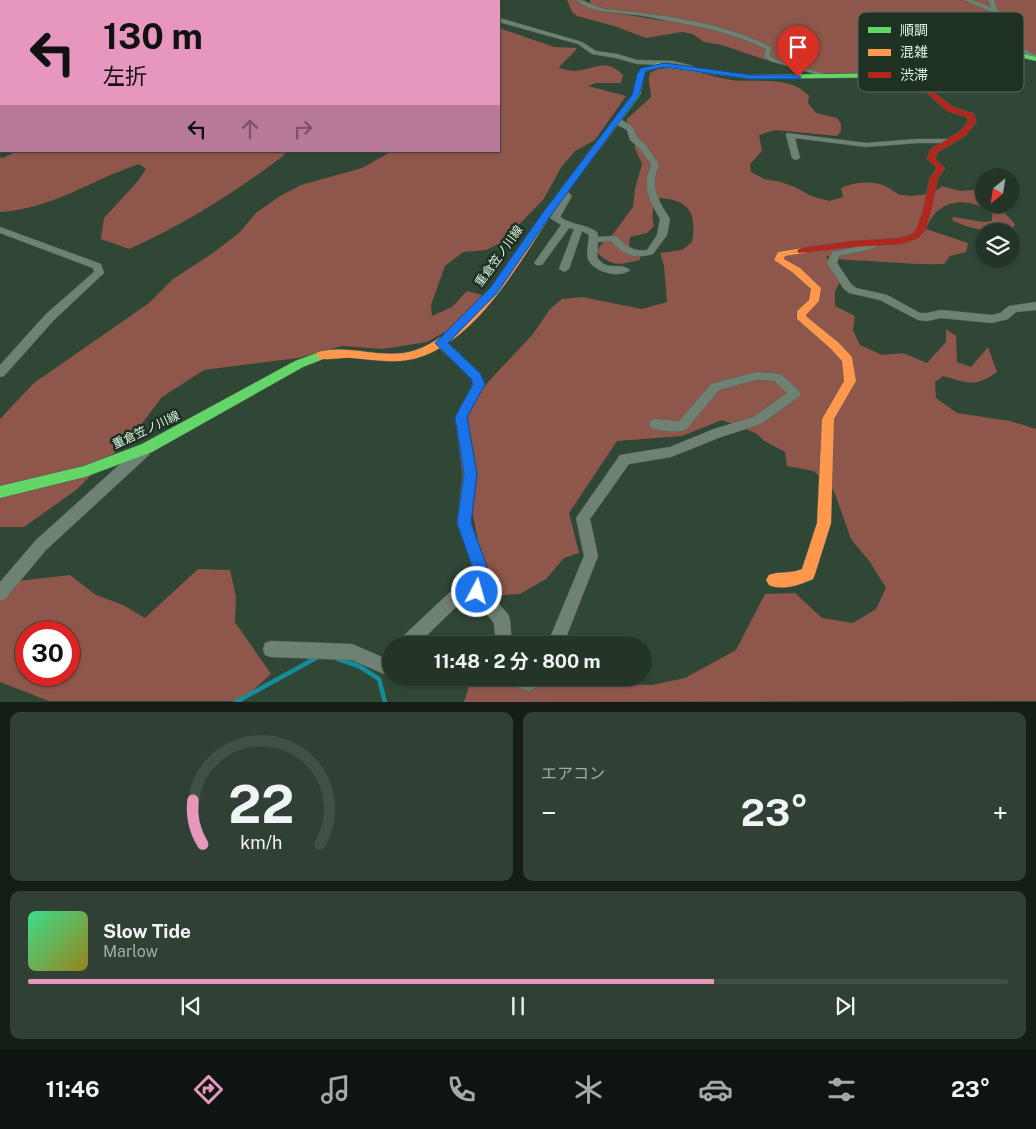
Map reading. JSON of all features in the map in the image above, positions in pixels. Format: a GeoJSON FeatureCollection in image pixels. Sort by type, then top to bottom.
{"type":"FeatureCollection","features":[{"type":"Feature","properties":{"kind":"main road","name":"重倉笠ノ川線"},"geometry":{"type":"LineString","coordinates":[[0,492],[85,471],[147,448],[315,357],[340,353],[398,358],[423,353],[441,343],[493,290],[563,192],[636,95],[644,69],[665,65],[750,77],[858,75]]}},
{"type":"Feature","properties":{"kind":"main road"},"geometry":{"type":"LineString","coordinates":[[774,580],[796,579],[808,574],[824,522],[828,419],[850,381],[848,360],[836,346],[802,319],[801,314],[814,301],[816,288],[806,278],[779,260],[781,254],[852,244],[902,241],[915,236],[920,231],[934,178],[941,168],[931,159],[934,151],[962,134],[972,118],[950,109],[929,92]]}},
{"type":"Feature","properties":{"kind":"street"},"geometry":{"type":"LineString","coordinates":[[579,0],[596,9],[632,12],[700,26],[741,37],[769,48],[767,57],[772,60],[830,76]]}},
{"type":"Feature","properties":{"kind":"street"},"geometry":{"type":"LineString","coordinates":[[967,0],[995,11]]}},
{"type":"Feature","properties":{"kind":"street"},"geometry":{"type":"LineString","coordinates":[[991,0],[995,11]]}},
{"type":"Feature","properties":{"kind":"street"},"geometry":{"type":"LineString","coordinates":[[500,20],[580,43],[588,51],[594,53],[617,56],[637,62],[673,63],[690,66],[689,68]]}},
{"type":"Feature","properties":{"kind":"street"},"geometry":{"type":"LineString","coordinates":[[1024,51],[1034,56],[1035,59]]}},
{"type":"Feature","properties":{"kind":"street"},"geometry":{"type":"LineString","coordinates":[[593,240],[613,238],[626,251],[646,254],[657,244],[665,226],[664,214],[656,202],[651,187],[650,176],[655,166],[654,163],[634,138],[630,129],[617,121]]}},
{"type":"Feature","properties":{"kind":"street"},"geometry":{"type":"LineString","coordinates":[[796,158],[790,135],[866,145],[917,141],[952,141]]}},
{"type":"Feature","properties":{"kind":"street"},"geometry":{"type":"LineString","coordinates":[[563,192],[568,196],[555,218],[594,234],[592,258],[597,265],[616,271],[625,270]]}},
{"type":"Feature","properties":{"kind":"street"},"geometry":{"type":"LineString","coordinates":[[539,263],[567,224]]}},
{"type":"Feature","properties":{"kind":"street"},"geometry":{"type":"LineString","coordinates":[[564,269],[579,227]]}},
{"type":"Feature","properties":{"kind":"street"},"geometry":{"type":"LineString","coordinates":[[0,230],[98,266],[99,273],[50,317],[0,373]]}},
{"type":"Feature","properties":{"kind":"street"},"geometry":{"type":"LineString","coordinates":[[876,242],[869,247],[835,254],[832,259],[832,263],[847,286],[853,291],[883,297],[907,311],[923,317],[941,314],[992,319],[1004,316],[1013,309],[1036,306]]}},
{"type":"Feature","properties":{"kind":"street"},"geometry":{"type":"LineString","coordinates":[[441,343],[476,376],[479,384],[461,417],[470,474],[464,523],[482,575],[477,592]]}},
{"type":"Feature","properties":{"kind":"street"},"geometry":{"type":"LineString","coordinates":[[559,636],[591,556],[583,518],[625,459],[671,452],[718,433],[757,421],[795,394],[777,377],[756,376],[715,387],[682,426],[655,424]]}},
{"type":"Feature","properties":{"kind":"street"},"geometry":{"type":"LineString","coordinates":[[0,594],[41,545],[147,448]]}},
{"type":"Feature","properties":{"kind":"street"},"geometry":{"type":"LineString","coordinates":[[415,636],[454,598],[477,592]]}},
{"type":"Feature","properties":{"kind":"street"},"geometry":{"type":"LineString","coordinates":[[477,592],[502,620],[503,636]]}},
{"type":"Feature","properties":{"kind":"street"},"geometry":{"type":"LineString","coordinates":[[271,649],[352,652],[382,665]]}},
{"type":"Feature","properties":{"kind":"shaded area"},"geometry":{"type":"Polygon","coordinates":[[[567,0],[585,0],[586,4],[604,11],[664,21],[653,17],[609,10],[590,4],[590,0],[1036,0],[1036,55],[1024,50],[1024,12],[858,12],[858,74],[818,73],[763,59],[722,45],[704,42],[693,34],[682,32],[646,38],[614,26],[577,16],[572,12],[567,0]]]}},
{"type":"Feature","properties":{"kind":"shaded area"},"geometry":{"type":"Polygon","coordinates":[[[500,28],[554,47],[577,48],[559,68],[575,71],[605,66],[617,70],[623,75],[621,83],[596,83],[588,86],[626,96],[595,140],[575,151],[562,166],[543,200],[501,243],[486,250],[463,252],[445,266],[431,305],[432,316],[452,307],[467,291],[482,295],[461,323],[427,342],[383,349],[342,346],[298,358],[204,370],[162,397],[134,434],[76,490],[24,527],[0,527],[0,419],[34,383],[149,303],[173,279],[213,253],[239,233],[256,213],[280,196],[301,185],[362,168],[390,152],[500,152],[500,28]]]}},
{"type":"Feature","properties":{"kind":"shaded area"},"geometry":{"type":"Polygon","coordinates":[[[677,68],[731,80],[783,82],[801,89],[809,96],[808,103],[816,113],[837,118],[841,124],[841,131],[837,136],[776,130],[759,135],[762,151],[750,164],[751,172],[764,179],[781,182],[811,196],[829,201],[843,197],[841,188],[858,183],[876,183],[906,196],[928,193],[942,186],[961,191],[975,190],[975,204],[964,202],[946,206],[931,219],[926,229],[968,243],[966,252],[950,256],[944,264],[846,260],[826,256],[840,281],[835,292],[835,306],[855,316],[853,330],[860,345],[882,355],[903,353],[927,363],[946,342],[946,329],[956,336],[957,362],[971,367],[988,347],[997,372],[983,380],[971,383],[943,376],[935,382],[936,398],[957,413],[1010,421],[1036,429],[1036,701],[464,702],[469,686],[652,686],[685,678],[736,650],[765,594],[795,593],[822,618],[853,623],[876,609],[886,588],[870,562],[851,539],[834,491],[814,471],[787,466],[785,452],[763,440],[756,433],[722,420],[682,436],[617,441],[569,513],[579,553],[564,558],[546,579],[520,594],[492,596],[474,574],[478,541],[469,495],[466,432],[468,414],[477,396],[533,334],[550,309],[562,299],[582,297],[642,309],[667,302],[664,265],[660,253],[682,250],[692,242],[693,223],[692,215],[688,209],[677,201],[657,198],[653,212],[654,226],[647,233],[630,237],[629,246],[641,254],[640,260],[616,264],[596,252],[603,242],[613,234],[633,207],[635,189],[642,164],[635,148],[635,132],[627,126],[627,119],[651,97],[649,76],[650,73],[658,69],[677,68]]]}},
{"type":"Feature","properties":{"kind":"shaded area"},"geometry":{"type":"Polygon","coordinates":[[[15,152],[286,152],[265,170],[209,207],[129,249],[101,239],[104,218],[138,181],[146,169],[139,164],[54,200],[19,210],[0,212],[0,157],[3,158],[15,152]]]}},
{"type":"Feature","properties":{"kind":"shaded area"},"geometry":{"type":"Polygon","coordinates":[[[990,213],[1005,213],[1014,223],[975,223],[975,228],[952,220],[953,217],[983,222],[992,221],[990,213]]]}},
{"type":"Feature","properties":{"kind":"shaded area"},"geometry":{"type":"Polygon","coordinates":[[[198,569],[230,570],[236,597],[235,622],[271,674],[241,701],[49,701],[0,682],[0,583],[70,575],[96,595],[123,605],[145,618],[198,569]]]}},
{"type":"Feature","properties":{"kind":"waterway"},"geometry":{"type":"LineString","coordinates":[[236,702],[316,658]]}},
{"type":"Feature","properties":{"kind":"waterway"},"geometry":{"type":"LineString","coordinates":[[338,659],[359,666],[379,679],[385,702]]}},
{"type":"Feature","properties":{"kind":"traffic: fast"},"geometry":{"type":"LineString","coordinates":[[1024,56],[1036,59]]}},
{"type":"Feature","properties":{"kind":"traffic: fast"},"geometry":{"type":"LineString","coordinates":[[596,148],[636,95],[642,71],[658,65],[750,77],[858,76]]}},
{"type":"Feature","properties":{"kind":"traffic: fast"},"geometry":{"type":"LineString","coordinates":[[0,492],[85,471],[147,448],[299,364],[322,355]]}},
{"type":"Feature","properties":{"kind":"traffic: slow"},"geometry":{"type":"LineString","coordinates":[[322,355],[347,353],[384,357],[408,356],[420,353],[439,344],[474,314],[490,295],[596,148]]}},
{"type":"Feature","properties":{"kind":"traffic: slow"},"geometry":{"type":"LineString","coordinates":[[774,580],[796,579],[808,574],[824,523],[828,419],[850,381],[848,360],[835,346],[802,319],[801,314],[814,301],[816,288],[796,270],[779,260],[781,254],[802,251]]}},
{"type":"Feature","properties":{"kind":"traffic: jam"},"geometry":{"type":"LineString","coordinates":[[802,251],[852,244],[902,241],[915,236],[920,231],[927,211],[934,178],[941,168],[931,159],[934,151],[962,134],[972,122],[971,116],[950,109],[929,92]]}},
{"type":"Feature","properties":{"kind":"route"},"geometry":{"type":"LineString","coordinates":[[477,592],[482,575],[464,523],[470,474],[461,417],[479,384],[476,376],[441,343],[457,329],[493,290],[544,217],[628,107],[636,95],[644,69],[651,66],[665,65],[750,77],[798,77]]}}]}
